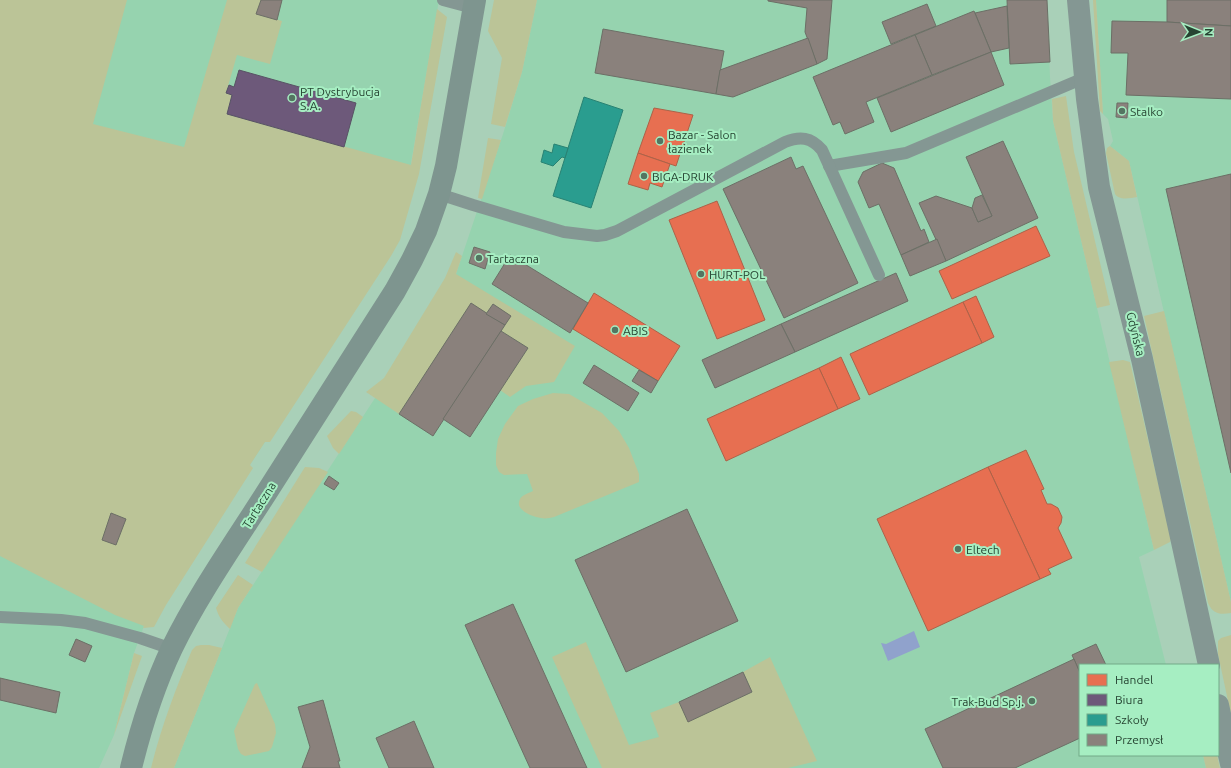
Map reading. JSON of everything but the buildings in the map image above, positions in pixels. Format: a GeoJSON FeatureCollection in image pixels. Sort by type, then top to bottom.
{"type":"FeatureCollection","features":[{"type":"Feature","properties":{"kind":"street","name":"Gdyńska"},"geometry":{"type":"LineString","coordinates":[[1078,0],[1084,78],[1099,187],[1142,358],[1209,664]]}},
{"type":"Feature","properties":{"kind":"street","name":"Tartaczna"},"geometry":{"type":"LineString","coordinates":[[131,768],[150,702],[172,649],[189,616],[395,291],[426,231],[439,194],[446,166],[474,4]]}},
{"type":"Feature","properties":{"kind":"street"},"geometry":{"type":"LineString","coordinates":[[1219,710],[1231,764]]}},
{"type":"Feature","properties":{"kind":"lane"},"geometry":{"type":"LineString","coordinates":[[443,0],[474,4]]}},
{"type":"Feature","properties":{"kind":"lane"},"geometry":{"type":"LineString","coordinates":[[829,166],[910,152],[1084,78]]}},
{"type":"Feature","properties":{"kind":"lane"},"geometry":{"type":"LineString","coordinates":[[439,194],[564,232],[597,236],[605,235],[617,231],[784,142],[801,138],[817,144],[822,150],[879,275]]}},
{"type":"Feature","properties":{"kind":"lane"},"geometry":{"type":"LineString","coordinates":[[0,617],[61,620],[85,623],[140,638],[172,649]]}},
{"type":"Feature","properties":{"kind":"shaded area"},"geometry":{"type":"Polygon","coordinates":[[[0,0],[439,0],[398,239],[144,626],[134,653],[114,735],[99,768],[0,768],[0,0]]]}},
{"type":"Feature","properties":{"kind":"shaded area"},"geometry":{"type":"Polygon","coordinates":[[[0,0],[127,0],[93,124],[184,147],[227,0],[261,0],[257,14],[282,21],[270,64],[237,55],[226,93],[232,95],[227,114],[411,165],[437,9],[447,17],[419,174],[400,240],[270,442],[265,442],[250,465],[253,468],[166,605],[154,627],[143,628],[144,626],[115,615],[0,556],[0,0]]]}},
{"type":"Feature","properties":{"kind":"shaded area"},"geometry":{"type":"Polygon","coordinates":[[[494,0],[537,0],[522,72],[505,127],[491,124],[502,58],[488,31],[494,0]]]}},
{"type":"Feature","properties":{"kind":"shaded area"},"geometry":{"type":"Polygon","coordinates":[[[537,0],[1047,0],[1053,121],[1154,550],[1139,557],[1166,664],[1079,664],[1079,756],[1203,756],[1206,768],[174,768],[238,608],[456,274],[522,72],[537,0]]]}},
{"type":"Feature","properties":{"kind":"shaded area"},"geometry":{"type":"Polygon","coordinates":[[[1093,0],[1096,0],[1103,114],[1100,111],[1093,0]]]}},
{"type":"Feature","properties":{"kind":"shaded area","name":"Stalko"},"geometry":{"type":"Polygon","coordinates":[[[1096,0],[1231,0],[1231,602],[1129,161],[1110,146],[1113,141],[1108,119],[1103,114],[1096,0]]]}},
{"type":"Feature","properties":{"kind":"shaded area"},"geometry":{"type":"Polygon","coordinates":[[[1066,96],[1074,152],[1110,305],[1097,308],[1053,121],[1052,99],[1066,96]]]}},
{"type":"Feature","properties":{"kind":"shaded area"},"geometry":{"type":"Polygon","coordinates":[[[488,138],[501,140],[482,199],[478,198],[488,138]]]}},
{"type":"Feature","properties":{"kind":"shaded area"},"geometry":{"type":"Polygon","coordinates":[[[1110,146],[1129,161],[1137,197],[1120,198],[1115,194],[1106,153],[1107,148],[1110,146]]]}},
{"type":"Feature","properties":{"kind":"shaded area"},"geometry":{"type":"Polygon","coordinates":[[[456,252],[462,256],[456,274],[575,346],[554,382],[526,386],[510,397],[500,390],[528,348],[501,331],[510,316],[493,304],[486,314],[471,304],[399,414],[366,392],[384,378],[445,278],[456,252]]]}},
{"type":"Feature","properties":{"kind":"shaded area"},"geometry":{"type":"Polygon","coordinates":[[[1164,311],[1231,602],[1231,613],[1217,613],[1208,603],[1144,316],[1164,311]]]}},
{"type":"Feature","properties":{"kind":"shaded area"},"geometry":{"type":"Polygon","coordinates":[[[1123,360],[1130,362],[1171,539],[1170,542],[1154,550],[1109,362],[1123,360]]]}},
{"type":"Feature","properties":{"kind":"shaded area"},"geometry":{"type":"Polygon","coordinates":[[[553,393],[569,394],[602,413],[619,431],[629,448],[639,474],[639,482],[554,517],[543,518],[525,512],[520,506],[520,499],[524,495],[533,491],[527,474],[504,475],[499,472],[496,465],[496,453],[498,439],[505,424],[518,406],[533,399],[553,393]]]}},
{"type":"Feature","properties":{"kind":"shaded area"},"geometry":{"type":"Polygon","coordinates":[[[351,411],[356,412],[363,417],[339,454],[333,448],[327,436],[351,411]]]}},
{"type":"Feature","properties":{"kind":"shaded area"},"geometry":{"type":"Polygon","coordinates":[[[305,467],[319,468],[328,472],[262,572],[245,563],[305,467]]]}},
{"type":"Feature","properties":{"kind":"shaded area"},"geometry":{"type":"Polygon","coordinates":[[[238,575],[253,585],[238,608],[230,629],[218,615],[216,608],[238,575]]]}},
{"type":"Feature","properties":{"kind":"shaded area"},"geometry":{"type":"Polygon","coordinates":[[[1231,635],[1231,715],[1218,654],[1218,641],[1221,638],[1231,635]]]}},
{"type":"Feature","properties":{"kind":"shaded area"},"geometry":{"type":"Polygon","coordinates":[[[586,642],[629,745],[659,737],[650,713],[679,702],[688,721],[752,692],[743,672],[770,657],[817,761],[788,768],[602,768],[552,657],[586,642]]]}},
{"type":"Feature","properties":{"kind":"shaded area"},"geometry":{"type":"Polygon","coordinates":[[[201,645],[222,648],[174,768],[151,768],[164,723],[186,664],[192,650],[196,646],[201,645]]]}},
{"type":"Feature","properties":{"kind":"shaded area"},"geometry":{"type":"Polygon","coordinates":[[[134,653],[142,656],[114,735],[134,653]]]}},
{"type":"Feature","properties":{"kind":"shaded area"},"geometry":{"type":"Polygon","coordinates":[[[257,683],[275,724],[276,733],[272,747],[269,751],[245,756],[241,754],[238,749],[234,731],[255,684],[257,683]]]}},
{"type":"Feature","properties":{"kind":"shaded area"},"geometry":{"type":"Polygon","coordinates":[[[1203,756],[1217,756],[1220,768],[1206,768],[1203,756]]]}},
{"type":"Feature","properties":{"kind":"water"},"geometry":{"type":"Polygon","coordinates":[[[914,631],[920,647],[888,661],[881,643],[886,644],[914,631]]]}},
{"type":"Feature","properties":{"kind":"place","name":"PT Dystrybucja S.A."},"geometry":{"type":"Point","coordinates":[292,98]}},
{"type":"Feature","properties":{"kind":"place","name":"Stalko"},"geometry":{"type":"Point","coordinates":[1122,111]}},
{"type":"Feature","properties":{"kind":"place","name":"Bazar - Salon łazienek"},"geometry":{"type":"Point","coordinates":[660,141]}},
{"type":"Feature","properties":{"kind":"place","name":"BIGA-DRUK"},"geometry":{"type":"Point","coordinates":[644,176]}},
{"type":"Feature","properties":{"kind":"place","name":"Tartaczna"},"geometry":{"type":"Point","coordinates":[479,258]}},
{"type":"Feature","properties":{"kind":"place","name":"HURT-POL"},"geometry":{"type":"Point","coordinates":[701,274]}},
{"type":"Feature","properties":{"kind":"place","name":"ABIS"},"geometry":{"type":"Point","coordinates":[615,330]}},
{"type":"Feature","properties":{"kind":"place","name":"Eltech"},"geometry":{"type":"Point","coordinates":[958,549]}},
{"type":"Feature","properties":{"kind":"place","name":"Trak-Bud Sp.j."},"geometry":{"type":"Point","coordinates":[1032,701]}}]}
